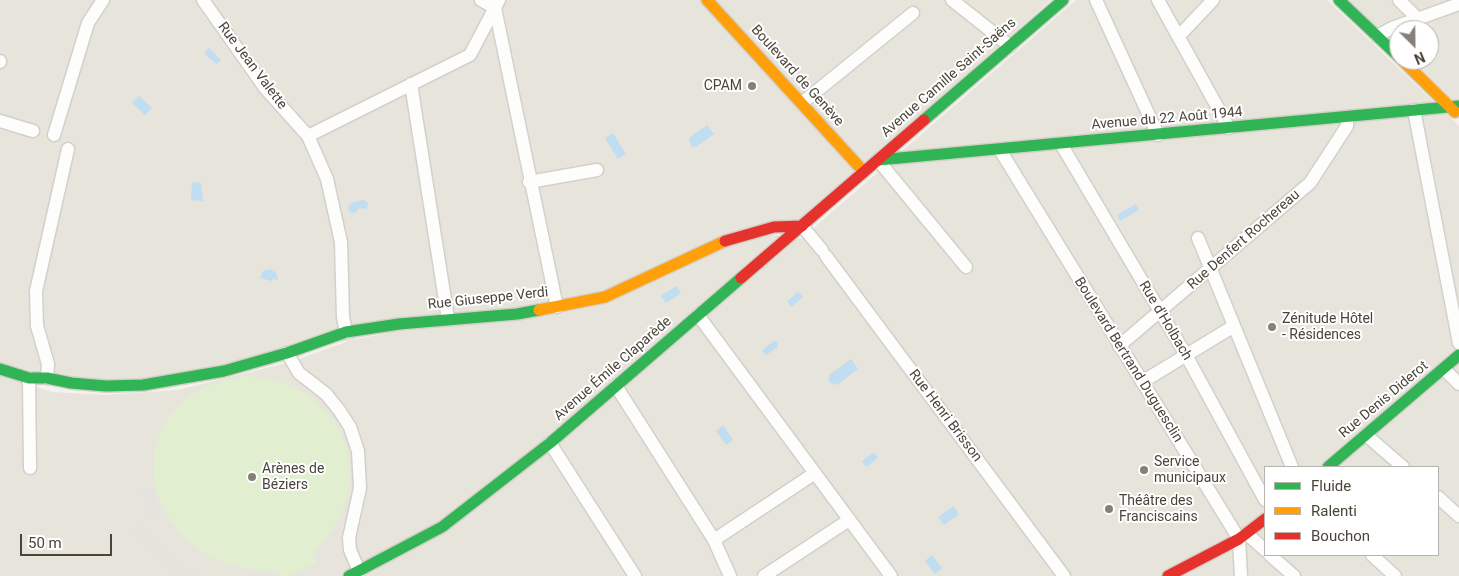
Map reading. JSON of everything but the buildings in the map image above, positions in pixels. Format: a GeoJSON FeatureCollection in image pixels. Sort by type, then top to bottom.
{"type":"FeatureCollection","features":[{"type":"Feature","properties":{"kind":"street"},"geometry":{"type":"LineString","coordinates":[[54,134],[88,23],[103,0]]}},
{"type":"Feature","properties":{"kind":"street","name":"Rue Jean Valette"},"geometry":{"type":"LineString","coordinates":[[204,0],[265,88],[308,136],[327,179],[341,242],[343,317],[346,332]]}},
{"type":"Feature","properties":{"kind":"street"},"geometry":{"type":"LineString","coordinates":[[481,0],[497,4]]}},
{"type":"Feature","properties":{"kind":"street","name":"Boulevard de Genève"},"geometry":{"type":"LineString","coordinates":[[707,0],[864,172]]}},
{"type":"Feature","properties":{"kind":"street"},"geometry":{"type":"LineString","coordinates":[[952,0],[1010,46]]}},
{"type":"Feature","properties":{"kind":"street","name":"Avenue Camille Saint-Saëns"},"geometry":{"type":"LineString","coordinates":[[878,160],[1063,0]]}},
{"type":"Feature","properties":{"kind":"street"},"geometry":{"type":"LineString","coordinates":[[1096,0],[1158,135]]}},
{"type":"Feature","properties":{"kind":"street"},"geometry":{"type":"LineString","coordinates":[[1158,0],[1229,128]]}},
{"type":"Feature","properties":{"kind":"street"},"geometry":{"type":"LineString","coordinates":[[1179,36],[1213,0]]}},
{"type":"Feature","properties":{"kind":"street"},"geometry":{"type":"LineString","coordinates":[[1339,0],[1389,47]]}},
{"type":"Feature","properties":{"kind":"street"},"geometry":{"type":"LineString","coordinates":[[1399,0],[1417,18]]}},
{"type":"Feature","properties":{"kind":"street"},"geometry":{"type":"LineString","coordinates":[[1377,36],[1382,32],[1457,3]]}},
{"type":"Feature","properties":{"kind":"street"},"geometry":{"type":"LineString","coordinates":[[308,136],[470,55],[497,4]]}},
{"type":"Feature","properties":{"kind":"street"},"geometry":{"type":"LineString","coordinates":[[497,4],[529,182],[556,307]]}},
{"type":"Feature","properties":{"kind":"street"},"geometry":{"type":"LineString","coordinates":[[802,103],[913,14]]}},
{"type":"Feature","properties":{"kind":"street"},"geometry":{"type":"LineString","coordinates":[[1413,70],[1454,106],[1459,116]]}},
{"type":"Feature","properties":{"kind":"street"},"geometry":{"type":"LineString","coordinates":[[411,84],[448,319]]}},
{"type":"Feature","properties":{"kind":"street","name":"Avenue du 22 Août 1944"},"geometry":{"type":"LineString","coordinates":[[878,160],[1454,106]]}},
{"type":"Feature","properties":{"kind":"street"},"geometry":{"type":"LineString","coordinates":[[1414,110],[1459,343]]}},
{"type":"Feature","properties":{"kind":"street","name":"Rue Denfert Rochereau"},"geometry":{"type":"LineString","coordinates":[[1119,346],[1310,183],[1347,126],[1347,117]]}},
{"type":"Feature","properties":{"kind":"street"},"geometry":{"type":"LineString","coordinates":[[0,121],[33,131]]}},
{"type":"Feature","properties":{"kind":"street","name":"Rue d'Holbach"},"geometry":{"type":"LineString","coordinates":[[1061,144],[1186,356],[1264,498]]}},
{"type":"Feature","properties":{"kind":"street"},"geometry":{"type":"LineString","coordinates":[[47,378],[48,364],[37,326],[36,291],[68,149]]}},
{"type":"Feature","properties":{"kind":"street","name":"Boulevard Bertrand Duguesclin"},"geometry":{"type":"LineString","coordinates":[[1000,150],[1119,346],[1243,536],[1241,576]]}},
{"type":"Feature","properties":{"kind":"street"},"geometry":{"type":"LineString","coordinates":[[878,160],[966,268]]}},
{"type":"Feature","properties":{"kind":"street","name":"Avenue Émile Claparède"},"geometry":{"type":"LineString","coordinates":[[353,575],[442,527],[550,443],[878,160]]}},
{"type":"Feature","properties":{"kind":"street"},"geometry":{"type":"LineString","coordinates":[[529,182],[597,170]]}},
{"type":"Feature","properties":{"kind":"street","name":"Rue Giuseppe Verdi"},"geometry":{"type":"LineString","coordinates":[[0,369],[29,378],[47,378],[71,383],[106,386],[143,385],[224,371],[287,353],[346,332],[448,319],[516,314],[604,297],[725,241],[774,226],[802,226]]}},
{"type":"Feature","properties":{"kind":"street","name":"Rue Henri Brisson"},"geometry":{"type":"LineString","coordinates":[[802,226],[1064,576]]}},
{"type":"Feature","properties":{"kind":"street"},"geometry":{"type":"LineString","coordinates":[[1198,238],[1292,466]]}},
{"type":"Feature","properties":{"kind":"street"},"geometry":{"type":"LineString","coordinates":[[698,315],[888,575]]}},
{"type":"Feature","properties":{"kind":"street"},"geometry":{"type":"LineString","coordinates":[[1142,382],[1234,326]]}},
{"type":"Feature","properties":{"kind":"street"},"geometry":{"type":"LineString","coordinates":[[287,353],[299,373],[326,394],[340,410],[350,427],[356,443],[361,470],[360,488],[349,538],[353,575]]}},
{"type":"Feature","properties":{"kind":"street","name":"Rue Denis Diderot"},"geometry":{"type":"LineString","coordinates":[[1329,466],[1459,356]]}},
{"type":"Feature","properties":{"kind":"street"},"geometry":{"type":"LineString","coordinates":[[1444,369],[1459,384]]}},
{"type":"Feature","properties":{"kind":"street"},"geometry":{"type":"LineString","coordinates":[[29,378],[30,468]]}},
{"type":"Feature","properties":{"kind":"street"},"geometry":{"type":"LineString","coordinates":[[616,386],[714,540],[730,576]]}},
{"type":"Feature","properties":{"kind":"street"},"geometry":{"type":"LineString","coordinates":[[1366,435],[1402,466]]}},
{"type":"Feature","properties":{"kind":"street"},"geometry":{"type":"LineString","coordinates":[[550,443],[635,576]]}},
{"type":"Feature","properties":{"kind":"street"},"geometry":{"type":"LineString","coordinates":[[714,540],[815,473]]}},
{"type":"Feature","properties":{"kind":"street"},"geometry":{"type":"LineString","coordinates":[[1439,498],[1459,516]]}},
{"type":"Feature","properties":{"kind":"street"},"geometry":{"type":"LineString","coordinates":[[764,576],[849,520]]}},
{"type":"Feature","properties":{"kind":"street"},"geometry":{"type":"LineString","coordinates":[[1168,576],[1243,536],[1264,520]]}},
{"type":"Feature","properties":{"kind":"street"},"geometry":{"type":"LineString","coordinates":[[1243,536],[1264,549]]}},
{"type":"Feature","properties":{"kind":"street"},"geometry":{"type":"LineString","coordinates":[[1271,556],[1294,576]]}},
{"type":"Feature","properties":{"kind":"street"},"geometry":{"type":"LineString","coordinates":[[1373,556],[1395,576]]}},
{"type":"Feature","properties":{"kind":"shaded area"},"geometry":{"type":"Polygon","coordinates":[[[0,0],[1051,0],[802,219],[600,293],[140,380],[78,381],[0,363],[0,0]]]}},
{"type":"Feature","properties":{"kind":"shaded area"},"geometry":{"type":"Polygon","coordinates":[[[965,0],[1040,0],[1003,32],[965,0]]]}},
{"type":"Feature","properties":{"kind":"shaded area"},"geometry":{"type":"Polygon","coordinates":[[[1076,0],[1327,0],[1389,59],[1389,70],[1400,70],[1459,126],[1459,576],[0,576],[0,375],[52,392],[104,395],[178,390],[291,362],[365,335],[529,318],[732,244],[769,234],[801,239],[1076,0]]]}},
{"type":"Feature","properties":{"kind":"shaded area"},"geometry":{"type":"Polygon","coordinates":[[[1349,0],[1459,0],[1459,105],[1422,70],[1439,70],[1439,20],[1389,20],[1389,38],[1349,0]]]}},
{"type":"Feature","properties":{"kind":"shaded area"},"geometry":{"type":"Polygon","coordinates":[[[154,488],[160,512],[149,517],[140,491],[154,488]]]}},
{"type":"Feature","properties":{"kind":"shaded area"},"geometry":{"type":"Polygon","coordinates":[[[143,523],[168,554],[197,576],[179,576],[159,558],[142,537],[139,539],[133,531],[143,523]]]}},
{"type":"Feature","properties":{"kind":"green space","name":"Arènes de Béziers"},"geometry":{"type":"Polygon","coordinates":[[[244,376],[279,381],[308,395],[330,415],[344,440],[350,468],[348,497],[335,526],[312,553],[317,562],[289,576],[280,576],[277,571],[231,565],[194,546],[169,518],[156,484],[155,450],[169,417],[198,391],[244,376]]]}},
{"type":"Feature","properties":{"kind":"water"},"geometry":{"type":"Polygon","coordinates":[[[209,48],[221,60],[216,64],[204,53],[209,48]]]}},
{"type":"Feature","properties":{"kind":"water"},"geometry":{"type":"Polygon","coordinates":[[[139,96],[152,108],[145,115],[132,103],[139,96]]]}},
{"type":"Feature","properties":{"kind":"water"},"geometry":{"type":"Polygon","coordinates":[[[707,125],[714,134],[696,147],[691,146],[689,138],[707,125]]]}},
{"type":"Feature","properties":{"kind":"water"},"geometry":{"type":"Polygon","coordinates":[[[613,133],[626,154],[618,159],[605,138],[613,133]]]}},
{"type":"Feature","properties":{"kind":"water"},"geometry":{"type":"Polygon","coordinates":[[[192,182],[201,183],[203,201],[191,200],[192,182]]]}},
{"type":"Feature","properties":{"kind":"water"},"geometry":{"type":"Polygon","coordinates":[[[364,200],[368,203],[367,209],[360,208],[354,213],[349,212],[348,207],[353,202],[364,200]]]}},
{"type":"Feature","properties":{"kind":"water"},"geometry":{"type":"Polygon","coordinates":[[[1136,204],[1139,210],[1120,221],[1117,215],[1136,204]]]}},
{"type":"Feature","properties":{"kind":"water"},"geometry":{"type":"Polygon","coordinates":[[[270,269],[276,273],[278,280],[272,279],[272,281],[260,278],[263,271],[270,269]]]}},
{"type":"Feature","properties":{"kind":"water"},"geometry":{"type":"Polygon","coordinates":[[[676,286],[681,293],[666,303],[661,296],[676,286]]]}},
{"type":"Feature","properties":{"kind":"water"},"geometry":{"type":"Polygon","coordinates":[[[798,292],[803,297],[791,307],[787,301],[798,292]]]}},
{"type":"Feature","properties":{"kind":"water"},"geometry":{"type":"Polygon","coordinates":[[[774,341],[777,342],[778,347],[766,355],[762,350],[774,341]]]}},
{"type":"Feature","properties":{"kind":"water"},"geometry":{"type":"Polygon","coordinates":[[[851,359],[858,369],[837,385],[835,383],[832,385],[828,379],[829,375],[851,359]]]}},
{"type":"Feature","properties":{"kind":"water"},"geometry":{"type":"Polygon","coordinates":[[[723,425],[733,440],[726,445],[716,431],[723,425]]]}},
{"type":"Feature","properties":{"kind":"water"},"geometry":{"type":"Polygon","coordinates":[[[874,452],[878,458],[866,467],[862,461],[874,452]]]}},
{"type":"Feature","properties":{"kind":"water"},"geometry":{"type":"Polygon","coordinates":[[[954,506],[959,514],[944,525],[938,517],[954,506]]]}},
{"type":"Feature","properties":{"kind":"water"},"geometry":{"type":"Polygon","coordinates":[[[932,555],[942,568],[935,574],[925,561],[932,555]]]}},
{"type":"Feature","properties":{"kind":"traffic: fast"},"geometry":{"type":"LineString","coordinates":[[924,120],[1063,0]]}},
{"type":"Feature","properties":{"kind":"traffic: fast"},"geometry":{"type":"LineString","coordinates":[[1339,0],[1389,48]]}},
{"type":"Feature","properties":{"kind":"traffic: fast"},"geometry":{"type":"LineString","coordinates":[[878,160],[1459,106]]}},
{"type":"Feature","properties":{"kind":"traffic: fast"},"geometry":{"type":"LineString","coordinates":[[349,576],[442,527],[550,443],[741,278]]}},
{"type":"Feature","properties":{"kind":"traffic: fast"},"geometry":{"type":"LineString","coordinates":[[0,369],[29,378],[47,378],[71,383],[106,386],[143,385],[224,371],[287,353],[346,332],[399,324],[517,314],[539,310]]}},
{"type":"Feature","properties":{"kind":"traffic: fast"},"geometry":{"type":"LineString","coordinates":[[1329,466],[1459,355]]}},
{"type":"Feature","properties":{"kind":"traffic: slow"},"geometry":{"type":"LineString","coordinates":[[707,0],[864,172]]}},
{"type":"Feature","properties":{"kind":"traffic: slow"},"geometry":{"type":"LineString","coordinates":[[1412,70],[1455,112]]}},
{"type":"Feature","properties":{"kind":"traffic: slow"},"geometry":{"type":"LineString","coordinates":[[539,310],[605,297],[725,241]]}},
{"type":"Feature","properties":{"kind":"traffic: jam"},"geometry":{"type":"LineString","coordinates":[[741,278],[924,120]]}},
{"type":"Feature","properties":{"kind":"traffic: jam"},"geometry":{"type":"LineString","coordinates":[[725,241],[774,227],[802,226]]}},
{"type":"Feature","properties":{"kind":"traffic: jam"},"geometry":{"type":"LineString","coordinates":[[1168,576],[1239,539],[1264,520]]}},
{"type":"Feature","properties":{"kind":"place","name":"CPAM"},"geometry":{"type":"Point","coordinates":[752,86]}},
{"type":"Feature","properties":{"kind":"place","name":"Zénitude Hôtel - Résidences"},"geometry":{"type":"Point","coordinates":[1272,327]}},
{"type":"Feature","properties":{"kind":"place","name":"Service municipaux"},"geometry":{"type":"Point","coordinates":[1144,470]}},
{"type":"Feature","properties":{"kind":"place","name":"Arènes de Béziers"},"geometry":{"type":"Point","coordinates":[252,477]}},
{"type":"Feature","properties":{"kind":"place","name":"Théâtre des Franciscains"},"geometry":{"type":"Point","coordinates":[1109,509]}}]}
